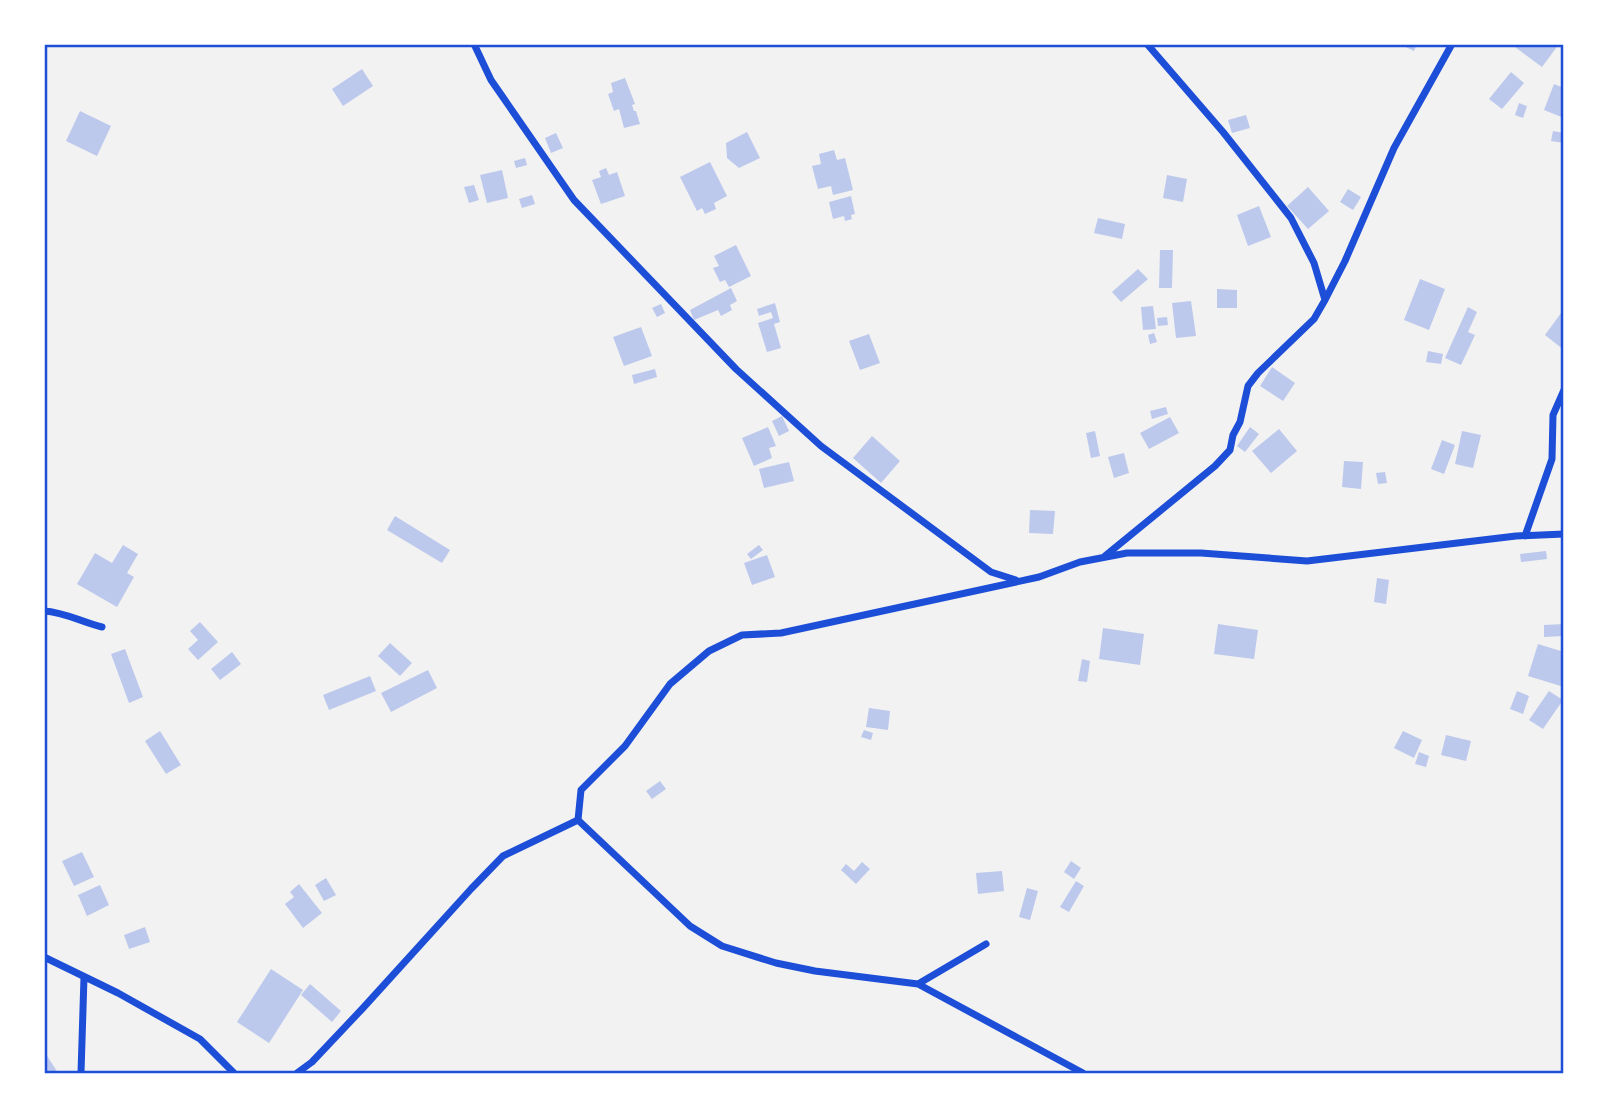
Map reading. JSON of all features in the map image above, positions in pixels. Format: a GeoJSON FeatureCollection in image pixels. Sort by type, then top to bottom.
{"type":"FeatureCollection","features":[{"type":"Feature","properties":{"kind":"street"},"geometry":{"type":"LineString","coordinates":[[474,44],[491,80],[574,200],[736,369],[831,453],[991,572],[1019,581]]}},
{"type":"Feature","properties":{"kind":"street"},"geometry":{"type":"LineString","coordinates":[[1147,44],[1223,132],[1291,218],[1314,263],[1325,300]]}},
{"type":"Feature","properties":{"kind":"street"},"geometry":{"type":"LineString","coordinates":[[1104,556],[1215,467],[1230,450],[1248,386],[1314,319],[1345,261],[1394,148],[1452,44]]}},
{"type":"Feature","properties":{"kind":"street"},"geometry":{"type":"LineString","coordinates":[[1525,536],[1552,459],[1553,415],[1564,390]]}},
{"type":"Feature","properties":{"kind":"street"},"geometry":{"type":"LineString","coordinates":[[578,820],[581,790],[625,746],[670,684],[709,651],[742,635],[781,633],[1039,577],[1104,556],[1161,552],[1307,561],[1564,534]]}},
{"type":"Feature","properties":{"kind":"street"},"geometry":{"type":"LineString","coordinates":[[44,611],[60,612],[102,628]]}},
{"type":"Feature","properties":{"kind":"street"},"geometry":{"type":"LineString","coordinates":[[578,820],[690,926],[722,946],[776,963],[815,971],[918,984],[1083,1073]]}},
{"type":"Feature","properties":{"kind":"street"},"geometry":{"type":"LineString","coordinates":[[297,1073],[312,1062],[355,1017],[503,856],[578,820]]}},
{"type":"Feature","properties":{"kind":"street"},"geometry":{"type":"LineString","coordinates":[[918,984],[986,944]]}},
{"type":"Feature","properties":{"kind":"street"},"geometry":{"type":"LineString","coordinates":[[44,957],[118,993],[200,1039],[234,1073]]}},
{"type":"Feature","properties":{"kind":"street"},"geometry":{"type":"LineString","coordinates":[[81,1073],[84,977]]}},
{"type":"Feature","properties":{"kind":"building"},"geometry":{"type":"Polygon","coordinates":[[[1399,44],[1417,44],[1414,51],[1399,44]]]}},
{"type":"Feature","properties":{"kind":"building"},"geometry":{"type":"Polygon","coordinates":[[[1511,44],[1559,44],[1542,67],[1511,44]]]}},
{"type":"Feature","properties":{"kind":"building"},"geometry":{"type":"Polygon","coordinates":[[[362,69],[373,86],[343,106],[332,89],[362,69]]]}},
{"type":"Feature","properties":{"kind":"building"},"geometry":{"type":"Polygon","coordinates":[[[1511,72],[1524,83],[1502,109],[1489,99],[1511,72]]]}},
{"type":"Feature","properties":{"kind":"building"},"geometry":{"type":"Polygon","coordinates":[[[625,78],[640,124],[624,128],[619,109],[614,111],[608,94],[613,92],[611,83],[625,78]]]}},
{"type":"Feature","properties":{"kind":"building"},"geometry":{"type":"Polygon","coordinates":[[[1554,84],[1564,88],[1564,118],[1544,110],[1554,84]]]}},
{"type":"Feature","properties":{"kind":"building"},"geometry":{"type":"Polygon","coordinates":[[[1519,103],[1527,106],[1523,118],[1515,115],[1519,103]]]}},
{"type":"Feature","properties":{"kind":"building"},"geometry":{"type":"Polygon","coordinates":[[[80,111],[111,126],[97,156],[66,141],[80,111]]]}},
{"type":"Feature","properties":{"kind":"building"},"geometry":{"type":"Polygon","coordinates":[[[1246,115],[1250,128],[1232,133],[1228,120],[1246,115]]]}},
{"type":"Feature","properties":{"kind":"building"},"geometry":{"type":"Polygon","coordinates":[[[1553,131],[1564,133],[1564,143],[1551,141],[1553,131]]]}},
{"type":"Feature","properties":{"kind":"building"},"geometry":{"type":"Polygon","coordinates":[[[747,132],[760,158],[739,168],[727,158],[726,143],[747,132]]]}},
{"type":"Feature","properties":{"kind":"building"},"geometry":{"type":"Polygon","coordinates":[[[556,133],[563,148],[551,153],[545,138],[556,133]]]}},
{"type":"Feature","properties":{"kind":"building"},"geometry":{"type":"Polygon","coordinates":[[[834,150],[837,160],[845,158],[853,190],[833,195],[831,186],[818,189],[812,166],[821,164],[819,154],[834,150]]]}},
{"type":"Feature","properties":{"kind":"building"},"geometry":{"type":"Polygon","coordinates":[[[525,158],[527,165],[516,168],[514,161],[525,158]]]}},
{"type":"Feature","properties":{"kind":"building"},"geometry":{"type":"Polygon","coordinates":[[[710,162],[727,196],[714,203],[716,209],[705,214],[702,208],[697,211],[680,177],[710,162]]]}},
{"type":"Feature","properties":{"kind":"building"},"geometry":{"type":"Polygon","coordinates":[[[606,168],[609,175],[617,172],[625,196],[601,204],[592,180],[601,177],[599,171],[606,168]]]}},
{"type":"Feature","properties":{"kind":"building"},"geometry":{"type":"Polygon","coordinates":[[[502,170],[508,198],[487,203],[480,175],[502,170]]]}},
{"type":"Feature","properties":{"kind":"building"},"geometry":{"type":"Polygon","coordinates":[[[1167,175],[1187,179],[1183,202],[1163,198],[1167,175]]]}},
{"type":"Feature","properties":{"kind":"building"},"geometry":{"type":"Polygon","coordinates":[[[474,185],[479,200],[469,203],[464,187],[474,185]]]}},
{"type":"Feature","properties":{"kind":"building"},"geometry":{"type":"Polygon","coordinates":[[[1308,187],[1329,211],[1308,229],[1287,206],[1308,187]]]}},
{"type":"Feature","properties":{"kind":"building"},"geometry":{"type":"Polygon","coordinates":[[[1348,189],[1361,197],[1353,210],[1340,202],[1348,189]]]}},
{"type":"Feature","properties":{"kind":"building"},"geometry":{"type":"Polygon","coordinates":[[[532,195],[535,204],[522,208],[519,199],[532,195]]]}},
{"type":"Feature","properties":{"kind":"building"},"geometry":{"type":"Polygon","coordinates":[[[851,196],[855,214],[851,215],[852,219],[845,221],[844,216],[833,219],[829,202],[851,196]]]}},
{"type":"Feature","properties":{"kind":"building"},"geometry":{"type":"Polygon","coordinates":[[[1259,206],[1271,237],[1248,246],[1237,215],[1259,206]]]}},
{"type":"Feature","properties":{"kind":"building"},"geometry":{"type":"Polygon","coordinates":[[[1098,218],[1125,224],[1122,239],[1094,233],[1098,218]]]}},
{"type":"Feature","properties":{"kind":"building"},"geometry":{"type":"Polygon","coordinates":[[[736,245],[751,276],[729,287],[725,280],[720,282],[713,268],[719,266],[714,256],[736,245]]]}},
{"type":"Feature","properties":{"kind":"building"},"geometry":{"type":"Polygon","coordinates":[[[1160,250],[1173,250],[1172,288],[1159,288],[1160,250]]]}},
{"type":"Feature","properties":{"kind":"building"},"geometry":{"type":"Polygon","coordinates":[[[1138,269],[1148,279],[1121,302],[1112,292],[1138,269]]]}},
{"type":"Feature","properties":{"kind":"building"},"geometry":{"type":"Polygon","coordinates":[[[1420,279],[1445,289],[1429,330],[1404,320],[1420,279]]]}},
{"type":"Feature","properties":{"kind":"building"},"geometry":{"type":"Polygon","coordinates":[[[731,288],[737,301],[730,305],[732,310],[721,316],[718,310],[694,320],[690,310],[731,288]]]}},
{"type":"Feature","properties":{"kind":"building"},"geometry":{"type":"Polygon","coordinates":[[[1217,289],[1237,290],[1237,308],[1217,308],[1217,289]]]}},
{"type":"Feature","properties":{"kind":"building"},"geometry":{"type":"Polygon","coordinates":[[[1191,301],[1196,336],[1176,338],[1172,303],[1191,301]]]}},
{"type":"Feature","properties":{"kind":"building"},"geometry":{"type":"Polygon","coordinates":[[[775,303],[780,322],[774,324],[781,348],[767,352],[758,323],[773,318],[771,312],[759,316],[757,309],[775,303]]]}},
{"type":"Feature","properties":{"kind":"building"},"geometry":{"type":"Polygon","coordinates":[[[661,304],[665,313],[657,317],[652,308],[661,304]]]}},
{"type":"Feature","properties":{"kind":"building"},"geometry":{"type":"Polygon","coordinates":[[[1153,306],[1156,329],[1143,330],[1141,307],[1153,306]]]}},
{"type":"Feature","properties":{"kind":"building"},"geometry":{"type":"Polygon","coordinates":[[[1468,307],[1477,312],[1468,332],[1475,335],[1461,365],[1445,358],[1468,307]]]}},
{"type":"Feature","properties":{"kind":"building"},"geometry":{"type":"Polygon","coordinates":[[[1564,309],[1564,350],[1545,335],[1564,309]]]}},
{"type":"Feature","properties":{"kind":"building"},"geometry":{"type":"Polygon","coordinates":[[[1167,317],[1168,325],[1158,326],[1157,318],[1167,317]]]}},
{"type":"Feature","properties":{"kind":"building"},"geometry":{"type":"Polygon","coordinates":[[[641,327],[652,356],[624,366],[613,337],[641,327]]]}},
{"type":"Feature","properties":{"kind":"building"},"geometry":{"type":"Polygon","coordinates":[[[1154,333],[1157,342],[1150,344],[1148,335],[1154,333]]]}},
{"type":"Feature","properties":{"kind":"building"},"geometry":{"type":"Polygon","coordinates":[[[869,334],[880,363],[860,370],[849,341],[869,334]]]}},
{"type":"Feature","properties":{"kind":"building"},"geometry":{"type":"Polygon","coordinates":[[[1428,351],[1443,354],[1441,364],[1426,362],[1428,351]]]}},
{"type":"Feature","properties":{"kind":"building"},"geometry":{"type":"Polygon","coordinates":[[[1272,367],[1295,383],[1283,401],[1260,386],[1272,367]]]}},
{"type":"Feature","properties":{"kind":"building"},"geometry":{"type":"Polygon","coordinates":[[[655,369],[657,377],[634,384],[632,375],[655,369]]]}},
{"type":"Feature","properties":{"kind":"building"},"geometry":{"type":"Polygon","coordinates":[[[1166,407],[1168,414],[1152,419],[1150,411],[1166,407]]]}},
{"type":"Feature","properties":{"kind":"building"},"geometry":{"type":"Polygon","coordinates":[[[782,416],[789,431],[779,436],[772,421],[782,416]]]}},
{"type":"Feature","properties":{"kind":"building"},"geometry":{"type":"Polygon","coordinates":[[[1170,417],[1179,433],[1149,449],[1140,433],[1170,417]]]}},
{"type":"Feature","properties":{"kind":"building"},"geometry":{"type":"Polygon","coordinates":[[[768,427],[776,446],[769,448],[772,458],[754,466],[742,438],[768,427]]]}},
{"type":"Feature","properties":{"kind":"building"},"geometry":{"type":"Polygon","coordinates":[[[1250,427],[1259,434],[1245,452],[1237,446],[1250,427]]]}},
{"type":"Feature","properties":{"kind":"building"},"geometry":{"type":"Polygon","coordinates":[[[1279,429],[1297,451],[1271,473],[1252,451],[1279,429]]]}},
{"type":"Feature","properties":{"kind":"building"},"geometry":{"type":"Polygon","coordinates":[[[1095,431],[1100,456],[1091,458],[1086,433],[1095,431]]]}},
{"type":"Feature","properties":{"kind":"building"},"geometry":{"type":"Polygon","coordinates":[[[1462,431],[1481,435],[1473,468],[1455,464],[1462,431]]]}},
{"type":"Feature","properties":{"kind":"building"},"geometry":{"type":"Polygon","coordinates":[[[872,436],[900,461],[881,483],[853,458],[872,436]]]}},
{"type":"Feature","properties":{"kind":"building"},"geometry":{"type":"Polygon","coordinates":[[[1442,440],[1455,445],[1444,474],[1431,469],[1442,440]]]}},
{"type":"Feature","properties":{"kind":"building"},"geometry":{"type":"Polygon","coordinates":[[[1124,453],[1129,473],[1114,478],[1108,457],[1124,453]]]}},
{"type":"Feature","properties":{"kind":"building"},"geometry":{"type":"Polygon","coordinates":[[[1344,461],[1363,462],[1361,489],[1342,487],[1344,461]]]}},
{"type":"Feature","properties":{"kind":"building"},"geometry":{"type":"Polygon","coordinates":[[[789,462],[794,481],[764,488],[759,469],[789,462]]]}},
{"type":"Feature","properties":{"kind":"building"},"geometry":{"type":"Polygon","coordinates":[[[1385,472],[1387,483],[1378,484],[1376,473],[1385,472]]]}},
{"type":"Feature","properties":{"kind":"building"},"geometry":{"type":"Polygon","coordinates":[[[1030,510],[1055,511],[1053,534],[1029,533],[1030,510]]]}},
{"type":"Feature","properties":{"kind":"building"},"geometry":{"type":"Polygon","coordinates":[[[395,516],[450,550],[442,563],[387,530],[395,516]]]}},
{"type":"Feature","properties":{"kind":"building"},"geometry":{"type":"Polygon","coordinates":[[[123,545],[138,554],[127,573],[134,577],[117,607],[77,584],[95,553],[112,563],[123,545]]]}},
{"type":"Feature","properties":{"kind":"building"},"geometry":{"type":"Polygon","coordinates":[[[759,545],[763,550],[751,559],[747,554],[759,545]]]}},
{"type":"Feature","properties":{"kind":"building"},"geometry":{"type":"Polygon","coordinates":[[[1546,551],[1547,559],[1521,562],[1520,554],[1546,551]]]}},
{"type":"Feature","properties":{"kind":"building"},"geometry":{"type":"Polygon","coordinates":[[[767,555],[775,577],[752,585],[744,563],[767,555]]]}},
{"type":"Feature","properties":{"kind":"building"},"geometry":{"type":"Polygon","coordinates":[[[1377,578],[1389,580],[1386,604],[1374,602],[1377,578]]]}},
{"type":"Feature","properties":{"kind":"building"},"geometry":{"type":"Polygon","coordinates":[[[200,622],[218,642],[198,660],[188,649],[198,640],[190,631],[200,622]]]}},
{"type":"Feature","properties":{"kind":"building"},"geometry":{"type":"Polygon","coordinates":[[[1218,624],[1258,630],[1254,659],[1214,654],[1218,624]]]}},
{"type":"Feature","properties":{"kind":"building"},"geometry":{"type":"Polygon","coordinates":[[[1564,624],[1564,636],[1544,637],[1544,625],[1564,624]]]}},
{"type":"Feature","properties":{"kind":"building"},"geometry":{"type":"Polygon","coordinates":[[[1103,628],[1144,634],[1140,665],[1099,659],[1103,628]]]}},
{"type":"Feature","properties":{"kind":"building"},"geometry":{"type":"Polygon","coordinates":[[[390,643],[412,663],[400,676],[378,656],[390,643]]]}},
{"type":"Feature","properties":{"kind":"building"},"geometry":{"type":"Polygon","coordinates":[[[1538,644],[1564,652],[1564,687],[1528,676],[1538,644]]]}},
{"type":"Feature","properties":{"kind":"building"},"geometry":{"type":"Polygon","coordinates":[[[125,649],[143,697],[129,703],[111,654],[125,649]]]}},
{"type":"Feature","properties":{"kind":"building"},"geometry":{"type":"Polygon","coordinates":[[[232,652],[241,664],[220,680],[211,669],[232,652]]]}},
{"type":"Feature","properties":{"kind":"building"},"geometry":{"type":"Polygon","coordinates":[[[1082,659],[1090,661],[1087,682],[1078,681],[1082,659]]]}},
{"type":"Feature","properties":{"kind":"building"},"geometry":{"type":"Polygon","coordinates":[[[428,670],[437,688],[391,712],[381,693],[428,670]]]}},
{"type":"Feature","properties":{"kind":"building"},"geometry":{"type":"Polygon","coordinates":[[[370,676],[376,691],[329,710],[323,695],[370,676]]]}},
{"type":"Feature","properties":{"kind":"building"},"geometry":{"type":"Polygon","coordinates":[[[1517,691],[1529,696],[1523,714],[1510,709],[1517,691]]]}},
{"type":"Feature","properties":{"kind":"building"},"geometry":{"type":"Polygon","coordinates":[[[1549,691],[1563,700],[1543,729],[1529,720],[1549,691]]]}},
{"type":"Feature","properties":{"kind":"building"},"geometry":{"type":"Polygon","coordinates":[[[869,708],[890,711],[888,730],[866,727],[869,708]]]}},
{"type":"Feature","properties":{"kind":"building"},"geometry":{"type":"Polygon","coordinates":[[[864,730],[873,733],[871,740],[861,737],[864,730]]]}},
{"type":"Feature","properties":{"kind":"building"},"geometry":{"type":"Polygon","coordinates":[[[160,731],[181,765],[166,774],[145,741],[160,731]]]}},
{"type":"Feature","properties":{"kind":"building"},"geometry":{"type":"Polygon","coordinates":[[[1403,731],[1422,740],[1414,758],[1394,748],[1403,731]]]}},
{"type":"Feature","properties":{"kind":"building"},"geometry":{"type":"Polygon","coordinates":[[[1446,735],[1471,741],[1466,761],[1441,755],[1446,735]]]}},
{"type":"Feature","properties":{"kind":"building"},"geometry":{"type":"Polygon","coordinates":[[[1419,752],[1429,756],[1426,767],[1415,764],[1419,752]]]}},
{"type":"Feature","properties":{"kind":"building"},"geometry":{"type":"Polygon","coordinates":[[[660,781],[666,789],[652,799],[646,791],[660,781]]]}},
{"type":"Feature","properties":{"kind":"building"},"geometry":{"type":"Polygon","coordinates":[[[82,852],[94,877],[74,886],[62,861],[82,852]]]}},
{"type":"Feature","properties":{"kind":"building"},"geometry":{"type":"Polygon","coordinates":[[[1071,861],[1081,868],[1074,879],[1064,872],[1071,861]]]}},
{"type":"Feature","properties":{"kind":"building"},"geometry":{"type":"Polygon","coordinates":[[[862,862],[870,869],[856,884],[841,870],[846,864],[854,871],[862,862]]]}},
{"type":"Feature","properties":{"kind":"building"},"geometry":{"type":"Polygon","coordinates":[[[1002,871],[1004,891],[978,894],[976,873],[1002,871]]]}},
{"type":"Feature","properties":{"kind":"building"},"geometry":{"type":"Polygon","coordinates":[[[326,878],[336,895],[324,901],[315,885],[326,878]]]}},
{"type":"Feature","properties":{"kind":"building"},"geometry":{"type":"Polygon","coordinates":[[[1076,881],[1084,886],[1069,912],[1060,907],[1076,881]]]}},
{"type":"Feature","properties":{"kind":"building"},"geometry":{"type":"Polygon","coordinates":[[[299,884],[322,913],[303,928],[285,904],[294,897],[290,892],[299,884]]]}},
{"type":"Feature","properties":{"kind":"building"},"geometry":{"type":"Polygon","coordinates":[[[100,885],[109,905],[87,916],[78,895],[100,885]]]}},
{"type":"Feature","properties":{"kind":"building"},"geometry":{"type":"Polygon","coordinates":[[[1027,888],[1038,891],[1030,920],[1019,917],[1027,888]]]}},
{"type":"Feature","properties":{"kind":"building"},"geometry":{"type":"Polygon","coordinates":[[[145,927],[150,942],[129,949],[124,935],[145,927]]]}},
{"type":"Feature","properties":{"kind":"building"},"geometry":{"type":"Polygon","coordinates":[[[271,969],[303,990],[269,1043],[237,1022],[271,969]]]}},
{"type":"Feature","properties":{"kind":"building"},"geometry":{"type":"Polygon","coordinates":[[[310,984],[341,1011],[332,1022],[301,995],[310,984]]]}},
{"type":"Feature","properties":{"kind":"building"},"geometry":{"type":"Polygon","coordinates":[[[44,1051],[58,1073],[44,1073],[44,1051]]]}}]}
